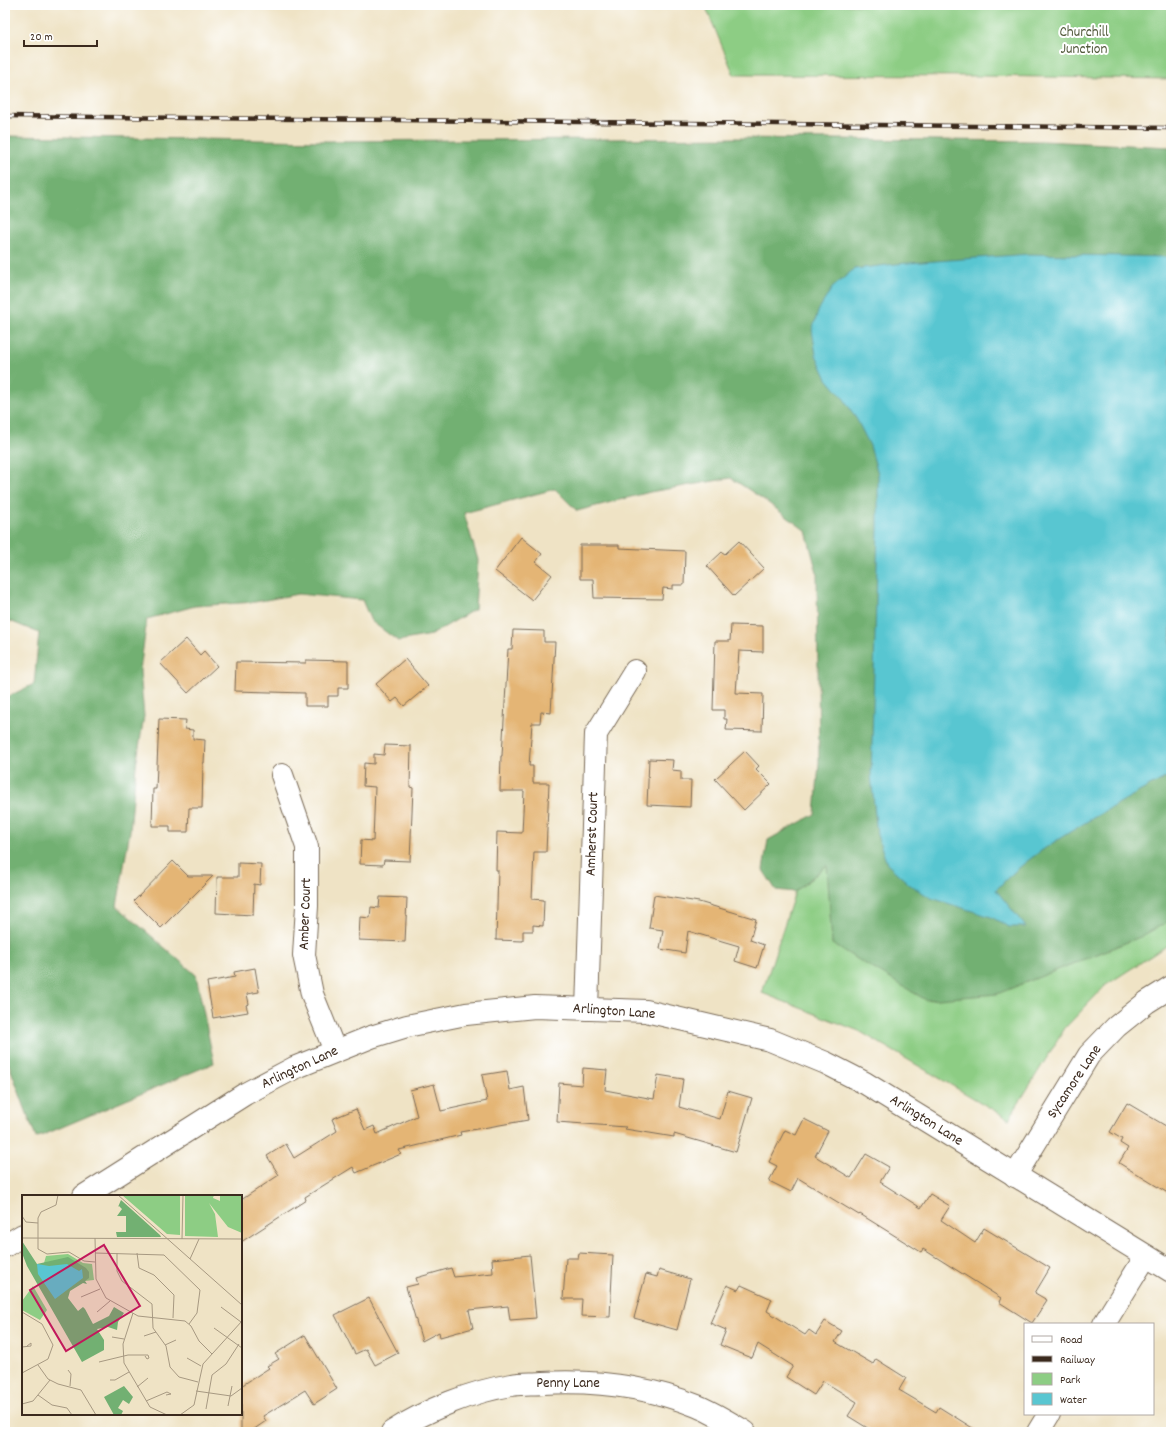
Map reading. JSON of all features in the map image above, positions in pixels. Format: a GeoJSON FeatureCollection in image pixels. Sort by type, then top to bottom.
{"type":"FeatureCollection","features":[{"type":"Feature","properties":{"kind":"street","name":"Amherst Court"},"geometry":{"type":"LineString","coordinates":[[587,1009],[596,734],[635,671]]}},
{"type":"Feature","properties":{"kind":"street","name":"Amber Court"},"geometry":{"type":"LineString","coordinates":[[282,775],[307,847],[307,906],[304,955],[312,994],[335,1051]]}},
{"type":"Feature","properties":{"kind":"street","name":"Sycamore Lane"},"geometry":{"type":"LineString","coordinates":[[1015,1176],[1089,1055],[1116,1027],[1147,1002],[1171,987]]}},
{"type":"Feature","properties":{"kind":"street","name":"Arlington Lane"},"geometry":{"type":"LineString","coordinates":[[86,1195],[245,1094],[294,1068],[371,1037],[407,1026],[466,1014],[535,1007],[646,1011],[770,1040],[826,1063],[865,1083],[1171,1271]]}},
{"type":"Feature","properties":{"kind":"street"},"geometry":{"type":"LineString","coordinates":[[5,1246],[22,1236]]}},
{"type":"Feature","properties":{"kind":"street"},"geometry":{"type":"LineString","coordinates":[[1105,1323],[1146,1256]]}},
{"type":"Feature","properties":{"kind":"street","name":"Penny Lane"},"geometry":{"type":"LineString","coordinates":[[392,1432],[408,1422],[466,1396],[513,1385],[566,1382],[618,1385],[662,1394],[698,1407],[745,1432]]}},
{"type":"Feature","properties":{"kind":"street"},"geometry":{"type":"LineString","coordinates":[[1038,1432],[1048,1415]]}},
{"type":"Feature","properties":{"kind":"green space","name":"Churchill Junction"},"geometry":{"type":"Polygon","coordinates":[[[705,5],[1168,5],[1171,12],[1171,79],[981,76],[734,75],[705,5]]]}},
{"type":"Feature","properties":{"kind":"green space"},"geometry":{"type":"Polygon","coordinates":[[[5,136],[327,141],[735,138],[1042,141],[1171,147],[1171,920],[1140,937],[997,994],[926,1000],[832,944],[827,865],[795,892],[776,890],[763,870],[768,840],[815,814],[819,763],[817,573],[806,531],[763,499],[731,478],[650,492],[577,511],[555,489],[464,513],[478,560],[475,609],[431,635],[398,641],[371,621],[362,600],[298,594],[255,602],[195,606],[147,619],[140,671],[144,716],[136,766],[130,831],[117,906],[196,975],[214,1063],[36,1138],[5,1054],[5,698],[34,684],[39,633],[5,619],[5,136]]]}},
{"type":"Feature","properties":{"kind":"green space"},"geometry":{"type":"Polygon","coordinates":[[[1171,776],[1171,943],[1106,985],[1065,1028],[1009,1119],[859,1031],[762,993],[795,892],[827,865],[1171,776]]]}},
{"type":"Feature","properties":{"kind":"water"},"geometry":{"type":"Polygon","coordinates":[[[1029,254],[1171,257],[1171,775],[1063,836],[1039,852],[1006,880],[996,890],[1026,927],[1009,927],[991,917],[931,898],[910,885],[887,864],[877,835],[871,775],[878,529],[878,474],[870,446],[857,420],[844,399],[827,379],[816,355],[812,330],[819,309],[832,288],[854,269],[895,264],[1029,254]]]}},
{"type":"Feature","properties":{"kind":"building"},"geometry":{"type":"Polygon","coordinates":[[[521,537],[542,554],[536,562],[552,575],[532,600],[495,571],[521,537]]]}},
{"type":"Feature","properties":{"kind":"building"},"geometry":{"type":"Polygon","coordinates":[[[739,541],[764,568],[734,596],[707,566],[722,552],[725,554],[739,541]]]}},
{"type":"Feature","properties":{"kind":"building"},"geometry":{"type":"Polygon","coordinates":[[[580,545],[619,545],[619,548],[685,551],[684,585],[673,585],[673,589],[663,588],[662,599],[594,598],[593,579],[580,579],[580,545]]]}},
{"type":"Feature","properties":{"kind":"building"},"geometry":{"type":"Polygon","coordinates":[[[731,625],[763,626],[763,652],[739,651],[736,693],[763,694],[762,731],[726,730],[727,719],[724,719],[724,710],[713,710],[715,641],[730,641],[731,625]]]}},
{"type":"Feature","properties":{"kind":"building"},"geometry":{"type":"Polygon","coordinates":[[[513,630],[544,631],[544,642],[555,642],[551,713],[541,712],[540,723],[532,723],[529,766],[533,766],[533,783],[549,783],[546,852],[534,852],[532,899],[544,900],[543,926],[533,925],[533,931],[523,931],[523,941],[496,940],[498,870],[496,870],[497,832],[522,833],[524,791],[500,791],[508,649],[512,649],[513,630]]]}},
{"type":"Feature","properties":{"kind":"building"},"geometry":{"type":"Polygon","coordinates":[[[186,639],[200,655],[204,651],[217,666],[188,693],[160,663],[186,639]]]}},
{"type":"Feature","properties":{"kind":"building"},"geometry":{"type":"Polygon","coordinates":[[[405,659],[428,686],[404,706],[397,698],[392,702],[376,684],[405,659]]]}},
{"type":"Feature","properties":{"kind":"building"},"geometry":{"type":"Polygon","coordinates":[[[306,660],[348,661],[348,688],[338,688],[338,696],[328,696],[328,706],[305,706],[305,693],[235,691],[236,662],[306,663],[306,660]]]}},
{"type":"Feature","properties":{"kind":"building"},"geometry":{"type":"Polygon","coordinates":[[[159,719],[186,720],[185,729],[193,730],[193,739],[205,740],[202,808],[189,808],[188,832],[170,832],[170,826],[152,826],[153,789],[156,789],[159,719]]]}},
{"type":"Feature","properties":{"kind":"building"},"geometry":{"type":"Polygon","coordinates":[[[385,745],[411,746],[410,787],[413,788],[410,861],[384,860],[383,865],[360,864],[361,840],[373,841],[375,787],[363,786],[364,763],[374,764],[374,754],[384,755],[385,745]]]}},
{"type":"Feature","properties":{"kind":"building"},"geometry":{"type":"Polygon","coordinates":[[[745,751],[759,766],[756,769],[771,784],[744,810],[715,779],[745,751]]]}},
{"type":"Feature","properties":{"kind":"building"},"geometry":{"type":"Polygon","coordinates":[[[649,759],[673,760],[672,770],[681,771],[681,780],[691,780],[690,807],[647,805],[649,759]]]}},
{"type":"Feature","properties":{"kind":"building"},"geometry":{"type":"Polygon","coordinates":[[[173,861],[188,876],[213,876],[161,928],[134,901],[173,861]]]}},
{"type":"Feature","properties":{"kind":"building"},"geometry":{"type":"Polygon","coordinates":[[[238,863],[261,864],[260,885],[254,884],[253,915],[216,913],[217,877],[238,877],[238,863]]]}},
{"type":"Feature","properties":{"kind":"building"},"geometry":{"type":"Polygon","coordinates":[[[654,895],[699,902],[756,919],[750,940],[764,945],[757,968],[735,961],[739,946],[688,931],[685,953],[660,949],[663,930],[649,928],[654,895]]]}},
{"type":"Feature","properties":{"kind":"building"},"geometry":{"type":"Polygon","coordinates":[[[380,897],[407,898],[405,942],[359,940],[360,917],[370,918],[371,907],[379,908],[380,897]]]}},
{"type":"Feature","properties":{"kind":"building"},"geometry":{"type":"Polygon","coordinates":[[[255,968],[259,992],[247,994],[249,1004],[246,1005],[248,1012],[213,1018],[207,982],[235,977],[234,972],[255,968]]]}},
{"type":"Feature","properties":{"kind":"building"},"geometry":{"type":"Polygon","coordinates":[[[583,1068],[607,1070],[605,1090],[654,1099],[658,1075],[683,1079],[679,1107],[720,1119],[728,1091],[752,1098],[736,1152],[674,1134],[674,1137],[625,1129],[626,1127],[557,1122],[559,1083],[582,1085],[583,1068]]]}},
{"type":"Feature","properties":{"kind":"building"},"geometry":{"type":"Polygon","coordinates":[[[507,1071],[510,1090],[524,1087],[528,1120],[460,1132],[461,1135],[399,1150],[401,1154],[356,1173],[353,1167],[305,1197],[306,1200],[242,1241],[242,1199],[279,1175],[267,1156],[286,1144],[294,1158],[337,1131],[332,1119],[356,1109],[365,1130],[374,1126],[377,1134],[417,1116],[410,1090],[434,1084],[441,1111],[487,1101],[482,1075],[507,1071]]]}},
{"type":"Feature","properties":{"kind":"building"},"geometry":{"type":"Polygon","coordinates":[[[1127,1103],[1171,1129],[1171,1195],[1119,1163],[1128,1148],[1120,1143],[1122,1139],[1110,1132],[1127,1103]]]}},
{"type":"Feature","properties":{"kind":"building"},"geometry":{"type":"Polygon","coordinates":[[[804,1119],[828,1131],[815,1156],[851,1178],[866,1154],[889,1167],[880,1182],[921,1208],[930,1194],[950,1206],[941,1220],[975,1243],[984,1228],[1050,1268],[1035,1293],[1047,1300],[1032,1323],[999,1302],[1001,1298],[923,1249],[921,1252],[798,1178],[791,1192],[769,1181],[777,1166],[769,1162],[785,1130],[796,1135],[804,1119]]]}},
{"type":"Feature","properties":{"kind":"building"},"geometry":{"type":"Polygon","coordinates":[[[579,1253],[613,1255],[610,1317],[581,1316],[582,1299],[563,1299],[566,1258],[578,1258],[579,1253]]]}},
{"type":"Feature","properties":{"kind":"building"},"geometry":{"type":"Polygon","coordinates":[[[530,1255],[536,1318],[510,1320],[508,1306],[469,1310],[473,1328],[440,1337],[439,1332],[422,1341],[406,1287],[418,1284],[416,1278],[451,1268],[454,1277],[493,1273],[492,1259],[530,1255]]]}},
{"type":"Feature","properties":{"kind":"building"},"geometry":{"type":"Polygon","coordinates":[[[659,1270],[690,1279],[677,1330],[634,1318],[646,1274],[657,1277],[659,1270]]]}},
{"type":"Feature","properties":{"kind":"building"},"geometry":{"type":"Polygon","coordinates":[[[727,1285],[738,1290],[741,1285],[772,1299],[767,1311],[805,1335],[809,1330],[816,1335],[825,1321],[842,1331],[835,1342],[873,1364],[876,1359],[906,1378],[899,1390],[936,1412],[939,1407],[979,1432],[874,1432],[848,1416],[857,1402],[823,1381],[814,1395],[786,1377],[793,1366],[758,1344],[752,1358],[720,1345],[726,1330],[710,1323],[727,1285]]]}},
{"type":"Feature","properties":{"kind":"building"},"geometry":{"type":"Polygon","coordinates":[[[369,1298],[398,1353],[375,1365],[366,1349],[355,1354],[335,1315],[369,1298]]]}},
{"type":"Feature","properties":{"kind":"building"},"geometry":{"type":"Polygon","coordinates":[[[305,1335],[337,1389],[314,1404],[305,1390],[263,1416],[266,1421],[250,1432],[241,1432],[242,1385],[269,1368],[267,1366],[279,1359],[275,1354],[305,1335]]]}},
{"type":"Feature","properties":{"kind":"railway"},"geometry":{"type":"LineString","coordinates":[[5,116],[1171,128]]}}]}
